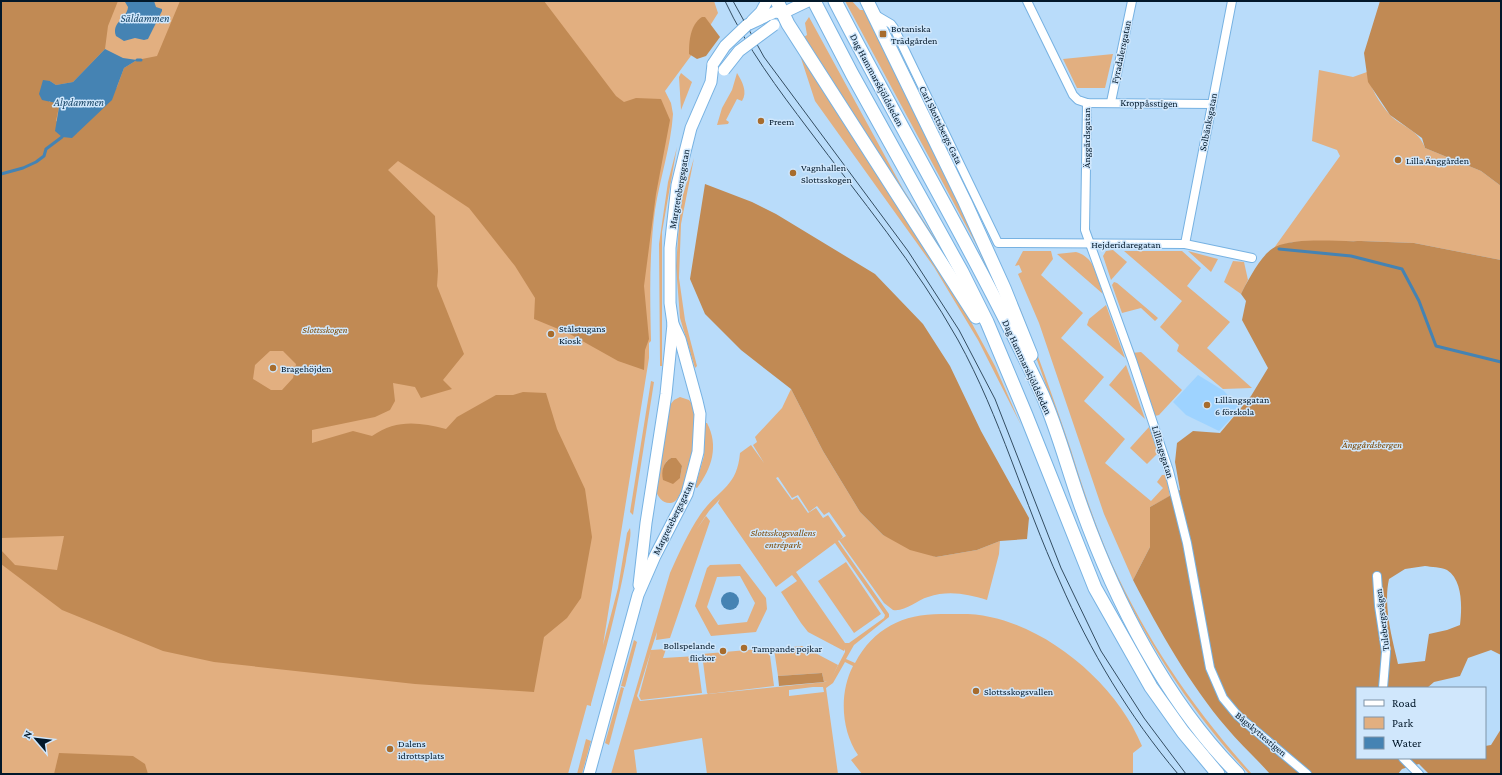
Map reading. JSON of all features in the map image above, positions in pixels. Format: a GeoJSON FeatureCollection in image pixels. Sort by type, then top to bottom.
{"type":"FeatureCollection","features":[{"type":"Feature","properties":{"kind":"main road"},"geometry":{"type":"LineString","coordinates":[[767,1],[767,18]]}},
{"type":"Feature","properties":{"kind":"main road","name":"Margretebergsgatan"},"geometry":{"type":"LineString","coordinates":[[589,774],[638,595],[654,556],[687,494],[698,452],[700,414],[686,359],[673,324],[670,303],[670,248],[677,185],[691,128],[711,82],[713,64],[725,46],[747,26],[767,18],[780,20],[784,8],[808,1]]}},
{"type":"Feature","properties":{"kind":"main road","name":"Dag Hammarskjöldsleden"},"geometry":{"type":"LineString","coordinates":[[814,1],[852,74],[962,272],[987,322],[1095,588],[1151,687],[1183,732],[1218,774]]}},
{"type":"Feature","properties":{"kind":"main road","name":"Dag Hammarskjöldsleden"},"geometry":{"type":"LineString","coordinates":[[835,1],[1004,316],[1043,397],[1082,508],[1118,596],[1174,696],[1238,774]]}},
{"type":"Feature","properties":{"kind":"main road"},"geometry":{"type":"LineString","coordinates":[[867,1],[965,202],[1004,288],[1028,346],[1043,397]]}},
{"type":"Feature","properties":{"kind":"main road"},"geometry":{"type":"LineString","coordinates":[[784,8],[1004,363]]}},
{"type":"Feature","properties":{"kind":"main road","name":"Margretebergsgatan"},"geometry":{"type":"LineString","coordinates":[[711,82],[724,70],[767,18]]}},
{"type":"Feature","properties":{"kind":"main road","name":"Margretebergsgatan"},"geometry":{"type":"LineString","coordinates":[[638,595],[644,539],[666,394],[673,324]]}},
{"type":"Feature","properties":{"kind":"street","name":"Änggårdsgatan"},"geometry":{"type":"LineString","coordinates":[[1027,1],[1073,95],[1078,100],[1087,103],[1085,230],[1090,244]]}},
{"type":"Feature","properties":{"kind":"street","name":"Fyradalersgatan"},"geometry":{"type":"LineString","coordinates":[[1110,102],[1132,1]]}},
{"type":"Feature","properties":{"kind":"street","name":"Solbänksgatan"},"geometry":{"type":"LineString","coordinates":[[1185,244],[1232,1]]}},
{"type":"Feature","properties":{"kind":"street","name":"Carl Skottsbergs Gata"},"geometry":{"type":"LineString","coordinates":[[874,14],[891,24],[894,28],[998,244]]}},
{"type":"Feature","properties":{"kind":"street","name":"Kroppåsstigen"},"geometry":{"type":"LineString","coordinates":[[1087,103],[1212,104]]}},
{"type":"Feature","properties":{"kind":"street","name":"Hejderidaregatan"},"geometry":{"type":"LineString","coordinates":[[998,244],[1185,244],[1252,258]]}},
{"type":"Feature","properties":{"kind":"street","name":"Lillängsgatan"},"geometry":{"type":"LineString","coordinates":[[1090,244],[1154,422],[1169,471],[1187,543],[1210,668]]}},
{"type":"Feature","properties":{"kind":"street","name":"Tulebergsvägen"},"geometry":{"type":"LineString","coordinates":[[1377,576],[1379,606],[1386,652],[1383,687]]}},
{"type":"Feature","properties":{"kind":"street","name":"Bågskyttestigen"},"geometry":{"type":"LineString","coordinates":[[1210,668],[1223,698],[1234,711],[1307,774]]}},
{"type":"Feature","properties":{"kind":"street"},"geometry":{"type":"LineString","coordinates":[[1404,759],[1419,774]]}},
{"type":"Feature","properties":{"kind":"shaded area","name":"Lillängsgatan 6 förskola"},"geometry":{"type":"Polygon","coordinates":[[[1198,375],[1224,391],[1240,409],[1219,431],[1186,415],[1173,402],[1198,375]]]}},
{"type":"Feature","properties":{"kind":"green space","name":"Slottsskogen"},"geometry":{"type":"Polygon","coordinates":[[[1,1],[714,1],[718,13],[693,53],[665,91],[671,103],[673,114],[670,138],[657,198],[653,227],[650,276],[651,341],[649,343],[649,358],[603,645],[618,588],[627,533],[630,528],[630,540],[614,615],[591,706],[587,705],[568,774],[1,774],[1,1]]]}},
{"type":"Feature","properties":{"kind":"green space","name":"Slottsskogen"},"geometry":{"type":"Polygon","coordinates":[[[1,1],[118,1],[108,26],[105,49],[73,82],[56,85],[50,81],[49,102],[56,102],[59,107],[56,121],[77,133],[117,87],[124,68],[137,60],[157,56],[180,1],[544,1],[616,96],[624,102],[636,98],[661,99],[670,120],[656,194],[644,286],[649,339],[645,350],[644,370],[618,361],[568,333],[534,319],[535,298],[515,266],[469,208],[398,161],[388,170],[435,216],[438,271],[437,286],[464,354],[443,380],[452,389],[421,398],[415,387],[393,383],[395,401],[390,410],[375,417],[312,430],[312,443],[353,431],[372,436],[399,424],[417,424],[446,429],[457,417],[496,395],[513,395],[523,392],[546,393],[557,429],[585,489],[592,537],[581,598],[567,618],[544,637],[534,692],[415,684],[214,662],[163,651],[62,610],[1,564],[1,550],[15,565],[57,570],[64,536],[1,538],[1,1]],[[270,351],[255,365],[253,379],[271,390],[282,390],[293,378],[296,364],[283,351],[270,351]]]}},
{"type":"Feature","properties":{"kind":"green space"},"geometry":{"type":"Polygon","coordinates":[[[845,1],[852,1],[860,10],[865,10],[973,230],[996,282],[995,284],[990,277],[978,248],[845,1]]]}},
{"type":"Feature","properties":{"kind":"green space"},"geometry":{"type":"Polygon","coordinates":[[[1380,1],[1501,1],[1501,186],[1481,171],[1425,148],[1422,138],[1390,115],[1368,82],[1364,53],[1380,1]]]}},
{"type":"Feature","properties":{"kind":"green space"},"geometry":{"type":"Polygon","coordinates":[[[702,17],[705,17],[720,37],[706,56],[697,59],[689,54],[690,39],[695,24],[702,17]]]}},
{"type":"Feature","properties":{"kind":"green space"},"geometry":{"type":"Polygon","coordinates":[[[809,17],[903,189],[943,251],[942,253],[804,37],[807,35],[805,23],[809,17]]]}},
{"type":"Feature","properties":{"kind":"green space"},"geometry":{"type":"Polygon","coordinates":[[[799,52],[963,307],[995,366],[1021,425],[978,340],[934,267],[815,101],[799,52]]]}},
{"type":"Feature","properties":{"kind":"green space"},"geometry":{"type":"Polygon","coordinates":[[[1113,54],[1105,88],[1077,88],[1063,59],[1113,54]]]}},
{"type":"Feature","properties":{"kind":"green space"},"geometry":{"type":"Polygon","coordinates":[[[1319,70],[1353,77],[1367,72],[1373,89],[1386,111],[1419,137],[1425,148],[1481,171],[1501,186],[1501,260],[1414,243],[1361,241],[1292,242],[1274,248],[1340,156],[1337,150],[1312,141],[1319,70]]]}},
{"type":"Feature","properties":{"kind":"green space"},"geometry":{"type":"Polygon","coordinates":[[[681,73],[692,82],[681,110],[679,77],[681,73]]]}},
{"type":"Feature","properties":{"kind":"green space"},"geometry":{"type":"Polygon","coordinates":[[[737,73],[744,87],[744,98],[742,101],[737,99],[726,120],[729,122],[728,124],[717,125],[722,108],[732,90],[737,73]]]}},
{"type":"Feature","properties":{"kind":"green space"},"geometry":{"type":"Polygon","coordinates":[[[677,147],[662,232],[662,366],[660,366],[659,244],[668,182],[677,147]]]}},
{"type":"Feature","properties":{"kind":"green space"},"geometry":{"type":"Polygon","coordinates":[[[694,158],[681,224],[679,278],[685,320],[697,366],[695,368],[680,318],[676,266],[680,212],[683,195],[694,158]]]}},
{"type":"Feature","properties":{"kind":"green space"},"geometry":{"type":"Polygon","coordinates":[[[705,184],[752,202],[776,214],[875,274],[923,324],[950,366],[981,431],[1029,518],[1027,539],[1000,541],[977,550],[936,557],[910,550],[883,535],[860,512],[823,451],[791,389],[741,350],[705,314],[690,279],[705,184]]]}},
{"type":"Feature","properties":{"kind":"green space","name":"Änggårdsbergen"},"geometry":{"type":"Polygon","coordinates":[[[1294,242],[1414,243],[1501,260],[1501,655],[1491,650],[1468,658],[1460,676],[1434,682],[1428,687],[1356,687],[1356,759],[1486,759],[1486,746],[1491,745],[1501,729],[1501,774],[1429,774],[1419,764],[1402,769],[1398,774],[1270,774],[1231,733],[1200,693],[1164,637],[1133,580],[1150,547],[1150,507],[1180,490],[1175,462],[1177,443],[1193,431],[1220,433],[1251,396],[1268,368],[1242,320],[1246,301],[1241,294],[1247,282],[1260,261],[1270,250],[1275,247],[1294,242]],[[1425,566],[1405,569],[1389,579],[1387,589],[1388,611],[1398,664],[1425,661],[1429,634],[1460,625],[1461,603],[1459,587],[1456,580],[1447,570],[1425,566]]]}},
{"type":"Feature","properties":{"kind":"green space"},"geometry":{"type":"Polygon","coordinates":[[[1113,250],[1127,262],[1111,280],[1103,256],[1106,251],[1113,250]]]}},
{"type":"Feature","properties":{"kind":"green space"},"geometry":{"type":"Polygon","coordinates":[[[1023,251],[1051,251],[1053,259],[1041,275],[1083,313],[1061,338],[1104,377],[1084,401],[1125,439],[1105,463],[1151,501],[1163,488],[1157,482],[1162,475],[1166,475],[1170,496],[1150,507],[1150,547],[1133,580],[1104,514],[1039,323],[1018,274],[1022,272],[1019,265],[1015,266],[1023,251]]]}},
{"type":"Feature","properties":{"kind":"green space"},"geometry":{"type":"Polygon","coordinates":[[[1124,251],[1182,251],[1201,268],[1187,286],[1230,322],[1207,348],[1252,388],[1223,389],[1177,351],[1179,345],[1160,327],[1182,301],[1124,251]]]}},
{"type":"Feature","properties":{"kind":"green space"},"geometry":{"type":"Polygon","coordinates":[[[1188,251],[1218,259],[1211,272],[1188,251]]]}},
{"type":"Feature","properties":{"kind":"green space"},"geometry":{"type":"Polygon","coordinates":[[[1076,252],[1087,258],[1091,263],[1097,275],[1103,294],[1057,254],[1076,252]]]}},
{"type":"Feature","properties":{"kind":"green space"},"geometry":{"type":"Polygon","coordinates":[[[1233,261],[1244,262],[1248,280],[1241,294],[1224,282],[1233,261]]]}},
{"type":"Feature","properties":{"kind":"green space"},"geometry":{"type":"Polygon","coordinates":[[[1114,282],[1158,318],[1155,321],[1141,308],[1122,313],[1112,285],[1114,282]]]}},
{"type":"Feature","properties":{"kind":"green space"},"geometry":{"type":"Polygon","coordinates":[[[1106,305],[1125,358],[1087,325],[1089,319],[1106,305]]]}},
{"type":"Feature","properties":{"kind":"green space"},"geometry":{"type":"Polygon","coordinates":[[[1020,308],[1053,397],[1095,522],[1112,564],[1126,593],[1157,648],[1192,700],[1252,774],[1249,774],[1228,750],[1189,700],[1154,647],[1124,592],[1110,563],[1090,513],[1018,309],[1020,308]]]}},
{"type":"Feature","properties":{"kind":"green space"},"geometry":{"type":"Polygon","coordinates":[[[1141,352],[1182,390],[1159,415],[1155,416],[1132,353],[1141,352]]]}},
{"type":"Feature","properties":{"kind":"green space"},"geometry":{"type":"Polygon","coordinates":[[[1126,365],[1145,419],[1109,385],[1126,365]]]}},
{"type":"Feature","properties":{"kind":"green space"},"geometry":{"type":"Polygon","coordinates":[[[651,381],[654,382],[633,515],[630,512],[651,381]]]}},
{"type":"Feature","properties":{"kind":"green space","name":"Slottsskogsvallens entrépark"},"geometry":{"type":"Polygon","coordinates":[[[791,389],[823,451],[860,512],[883,535],[936,557],[977,550],[1000,541],[999,554],[987,600],[951,593],[928,597],[906,608],[893,610],[884,603],[839,540],[838,541],[889,614],[889,617],[854,645],[846,659],[855,663],[871,640],[881,631],[904,620],[917,616],[930,614],[974,614],[1014,624],[1037,634],[1081,664],[1117,703],[1131,724],[1142,746],[1133,753],[1133,774],[862,774],[851,760],[858,755],[852,745],[845,723],[845,688],[853,666],[845,662],[833,683],[826,688],[838,774],[707,774],[702,738],[634,750],[637,774],[611,774],[670,573],[677,558],[700,515],[731,481],[738,465],[740,453],[751,445],[764,463],[753,445],[757,442],[755,437],[782,408],[791,389]],[[778,477],[776,478],[792,500],[797,497],[808,513],[816,508],[823,518],[828,515],[843,537],[840,540],[846,536],[829,512],[824,515],[817,506],[809,512],[798,495],[792,498],[778,477]],[[720,499],[709,511],[696,530],[706,516],[710,521],[670,638],[656,640],[657,632],[651,650],[666,649],[663,658],[697,656],[702,693],[641,700],[639,696],[651,651],[637,696],[640,701],[825,682],[827,681],[824,682],[822,673],[778,676],[774,649],[802,646],[838,665],[832,677],[845,652],[845,649],[844,651],[808,632],[781,592],[797,581],[792,575],[776,587],[718,503],[720,499]],[[835,543],[796,572],[845,643],[849,643],[884,618],[885,615],[835,543]],[[823,687],[789,690],[789,696],[824,692],[823,687]]]}},
{"type":"Feature","properties":{"kind":"green space"},"geometry":{"type":"Polygon","coordinates":[[[680,397],[689,400],[693,405],[695,416],[695,440],[694,452],[684,486],[676,500],[669,503],[665,502],[659,497],[656,489],[670,405],[674,400],[680,397]],[[671,458],[666,462],[663,468],[680,478],[682,466],[671,458]]]}},
{"type":"Feature","properties":{"kind":"green space"},"geometry":{"type":"Polygon","coordinates":[[[705,423],[707,423],[713,440],[712,457],[707,473],[697,488],[695,487],[704,456],[705,423]]]}},
{"type":"Feature","properties":{"kind":"green space"},"geometry":{"type":"Polygon","coordinates":[[[1149,427],[1158,453],[1147,464],[1130,448],[1149,427]]]}},
{"type":"Feature","properties":{"kind":"green space"},"geometry":{"type":"Polygon","coordinates":[[[671,458],[676,458],[682,466],[680,478],[673,484],[663,480],[662,477],[664,465],[671,458]]]}},
{"type":"Feature","properties":{"kind":"green space"},"geometry":{"type":"Polygon","coordinates":[[[846,562],[881,614],[854,633],[818,581],[846,562]]]}},
{"type":"Feature","properties":{"kind":"green space"},"geometry":{"type":"Polygon","coordinates":[[[740,564],[766,598],[767,609],[756,632],[711,636],[695,606],[707,568],[710,565],[740,564]],[[740,576],[717,577],[707,607],[718,625],[747,622],[755,603],[740,576]]]}},
{"type":"Feature","properties":{"kind":"green space"},"geometry":{"type":"Polygon","coordinates":[[[634,640],[637,642],[625,687],[621,686],[634,640]]]}},
{"type":"Feature","properties":{"kind":"green space"},"geometry":{"type":"Polygon","coordinates":[[[769,648],[774,686],[707,693],[702,654],[769,648]]]}},
{"type":"Feature","properties":{"kind":"green space"},"geometry":{"type":"Polygon","coordinates":[[[822,673],[824,682],[779,686],[778,676],[822,673]]]}},
{"type":"Feature","properties":{"kind":"green space"},"geometry":{"type":"Polygon","coordinates":[[[621,687],[624,688],[609,745],[605,743],[621,687]]]}},
{"type":"Feature","properties":{"kind":"green space"},"geometry":{"type":"Polygon","coordinates":[[[586,739],[591,741],[582,774],[577,774],[586,739]]]}},
{"type":"Feature","properties":{"kind":"green space"},"geometry":{"type":"Polygon","coordinates":[[[59,753],[133,756],[145,764],[148,774],[54,774],[59,753]]]}},
{"type":"Feature","properties":{"kind":"water","name":"Säldammen"},"geometry":{"type":"Polygon","coordinates":[[[154,1],[156,7],[162,9],[148,39],[144,40],[135,38],[124,41],[116,36],[115,31],[117,24],[127,11],[128,7],[125,2],[154,1]]]}},
{"type":"Feature","properties":{"kind":"water","name":"Alpdammen"},"geometry":{"type":"Polygon","coordinates":[[[105,49],[123,58],[137,60],[124,68],[112,100],[72,138],[62,137],[55,131],[59,107],[56,103],[42,100],[39,94],[43,80],[50,81],[56,85],[73,82],[105,49]]]}},
{"type":"Feature","properties":{"kind":"water"},"geometry":{"type":"Polygon","coordinates":[[[726,592],[734,592],[739,597],[737,608],[734,610],[726,610],[721,605],[721,597],[726,592]]]}},
{"type":"Feature","properties":{"kind":"waterway"},"geometry":{"type":"LineString","coordinates":[[1,174],[23,168],[36,162],[44,156],[46,149],[62,137]]}},
{"type":"Feature","properties":{"kind":"waterway"},"geometry":{"type":"LineString","coordinates":[[1279,249],[1351,256],[1402,269],[1419,301],[1436,346],[1501,362]]}},
{"type":"Feature","properties":{"kind":"tram line"},"geometry":{"type":"LineString","coordinates":[[725,1],[753,52],[775,84],[906,259],[942,312],[958,340],[987,399],[1034,521],[1084,633],[1127,706],[1178,774]]}},
{"type":"Feature","properties":{"kind":"tram line"},"geometry":{"type":"LineString","coordinates":[[733,1],[764,57],[908,251],[959,330],[995,399],[1061,568],[1101,651],[1144,718],[1186,774]]}},
{"type":"Feature","properties":{"kind":"place","name":"Botaniska Trädgården"},"geometry":{"type":"Point","coordinates":[883,34]}},
{"type":"Feature","properties":{"kind":"place","name":"Preem"},"geometry":{"type":"Point","coordinates":[761,121]}},
{"type":"Feature","properties":{"kind":"place","name":"Lilla Änggården"},"geometry":{"type":"Point","coordinates":[1398,160]}},
{"type":"Feature","properties":{"kind":"place","name":"Vagnhallen Slottsskogen"},"geometry":{"type":"Point","coordinates":[793,173]}},
{"type":"Feature","properties":{"kind":"place","name":"Stålstugans Kiosk"},"geometry":{"type":"Point","coordinates":[551,334]}},
{"type":"Feature","properties":{"kind":"place","name":"Bragehöjden"},"geometry":{"type":"Point","coordinates":[273,368]}},
{"type":"Feature","properties":{"kind":"place","name":"Lillängsgatan 6 förskola"},"geometry":{"type":"Point","coordinates":[1207,405]}},
{"type":"Feature","properties":{"kind":"place","name":"Tampande pojkar"},"geometry":{"type":"Point","coordinates":[744,648]}},
{"type":"Feature","properties":{"kind":"place","name":"Bollspelande flickor"},"geometry":{"type":"Point","coordinates":[723,651]}},
{"type":"Feature","properties":{"kind":"place","name":"Slottsskogsvallen"},"geometry":{"type":"Point","coordinates":[976,691]}},
{"type":"Feature","properties":{"kind":"place","name":"Dalens idrottsplats"},"geometry":{"type":"Point","coordinates":[390,749]}}]}
